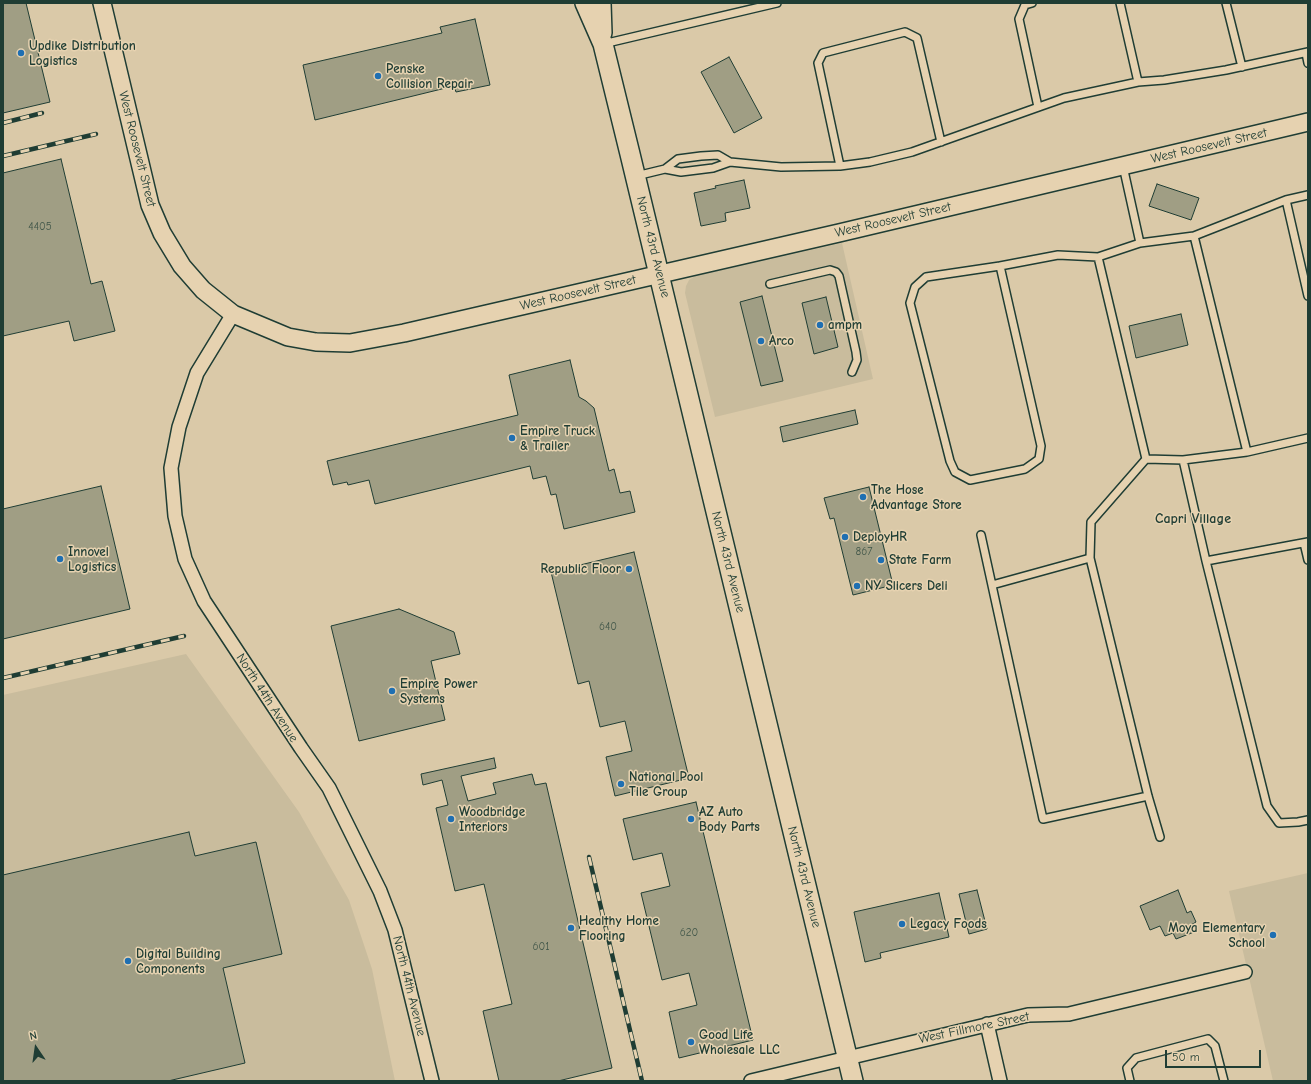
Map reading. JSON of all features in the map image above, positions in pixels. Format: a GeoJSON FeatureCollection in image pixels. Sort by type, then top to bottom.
{"type":"FeatureCollection","features":[{"type":"Feature","properties":{"kind":"main road","name":"North 43rd Avenue"},"geometry":{"type":"LineString","coordinates":[[585,3],[602,44],[636,176],[853,1081]]}},
{"type":"Feature","properties":{"kind":"main road","name":"North 43rd Avenue"},"geometry":{"type":"LineString","coordinates":[[601,3],[602,44]]}},
{"type":"Feature","properties":{"kind":"street","name":"West Roosevelt Street"},"geometry":{"type":"LineString","coordinates":[[102,3],[150,205],[162,233],[182,266],[203,290],[233,314],[288,337],[316,342],[350,343],[404,333],[660,275],[1308,122]]}},
{"type":"Feature","properties":{"kind":"street","name":"North 44th Avenue"},"geometry":{"type":"LineString","coordinates":[[233,314],[197,373],[179,427],[171,468],[174,516],[184,559],[204,601],[329,788],[380,891],[395,930],[432,1081]]}},
{"type":"Feature","properties":{"kind":"street","name":"West Fillmore Street"},"geometry":{"type":"LineString","coordinates":[[751,1081],[987,1024],[1028,1015],[1069,1014],[1245,972]]}},
{"type":"Feature","properties":{"kind":"street"},"geometry":{"type":"LineString","coordinates":[[987,1024],[1000,1081]]}},
{"type":"Feature","properties":{"kind":"lane"},"geometry":{"type":"LineString","coordinates":[[602,44],[777,3]]}},
{"type":"Feature","properties":{"kind":"lane"},"geometry":{"type":"LineString","coordinates":[[1032,3],[1025,5],[1019,19],[1038,106]]}},
{"type":"Feature","properties":{"kind":"lane"},"geometry":{"type":"LineString","coordinates":[[1120,3],[1138,82]]}},
{"type":"Feature","properties":{"kind":"lane"},"geometry":{"type":"LineString","coordinates":[[1226,3],[1242,67]]}},
{"type":"Feature","properties":{"kind":"lane"},"geometry":{"type":"LineString","coordinates":[[840,166],[818,64],[823,53],[905,32],[917,38],[941,142]]}},
{"type":"Feature","properties":{"kind":"lane"},"geometry":{"type":"LineString","coordinates":[[636,176],[665,169],[678,159],[701,156],[718,155],[730,162],[781,167],[840,166],[870,162],[912,152],[1064,98],[1138,82],[1164,80],[1242,67],[1307,52],[1308,63]]}},
{"type":"Feature","properties":{"kind":"lane"},"geometry":{"type":"LineString","coordinates":[[665,169],[681,172],[713,168],[730,162]]}},
{"type":"Feature","properties":{"kind":"lane"},"geometry":{"type":"LineString","coordinates":[[1122,166],[1140,243]]}},
{"type":"Feature","properties":{"kind":"lane"},"geometry":{"type":"LineString","coordinates":[[1000,266],[1041,446],[1039,459],[1025,469],[970,480],[955,472],[950,461],[910,303],[914,287],[926,277],[1000,266],[1058,255],[1098,256],[1140,243],[1194,236],[1286,200],[1308,195]]}},
{"type":"Feature","properties":{"kind":"lane"},"geometry":{"type":"LineString","coordinates":[[1286,200],[1308,296]]}},
{"type":"Feature","properties":{"kind":"lane"},"geometry":{"type":"LineString","coordinates":[[1194,236],[1247,452]]}},
{"type":"Feature","properties":{"kind":"lane"},"geometry":{"type":"LineString","coordinates":[[1098,256],[1146,459]]}},
{"type":"Feature","properties":{"kind":"lane"},"geometry":{"type":"LineString","coordinates":[[770,284],[830,270],[836,272],[856,352],[856,360],[852,372]]}},
{"type":"Feature","properties":{"kind":"lane"},"geometry":{"type":"LineString","coordinates":[[1146,459],[1183,460],[1247,452],[1308,438]]}},
{"type":"Feature","properties":{"kind":"lane"},"geometry":{"type":"LineString","coordinates":[[1146,459],[1091,522],[1090,558],[1148,796],[1160,837]]}},
{"type":"Feature","properties":{"kind":"lane"},"geometry":{"type":"LineString","coordinates":[[1183,460],[1266,806],[1279,823],[1308,820]]}},
{"type":"Feature","properties":{"kind":"lane"},"geometry":{"type":"LineString","coordinates":[[981,536],[1043,819],[1148,796]]}},
{"type":"Feature","properties":{"kind":"lane"},"geometry":{"type":"LineString","coordinates":[[1206,561],[1306,543],[1308,560]]}},
{"type":"Feature","properties":{"kind":"lane"},"geometry":{"type":"LineString","coordinates":[[992,585],[1090,558]]}},
{"type":"Feature","properties":{"kind":"lane"},"geometry":{"type":"LineString","coordinates":[[1130,1081],[1127,1068],[1136,1058],[1208,1039],[1215,1046],[1224,1081]]}},
{"type":"Feature","properties":{"kind":"shaded area"},"geometry":{"type":"Polygon","coordinates":[[[842,243],[873,379],[715,417],[685,293],[689,280],[695,276],[842,243]]]}},
{"type":"Feature","properties":{"kind":"shaded area"},"geometry":{"type":"Polygon","coordinates":[[[186,654],[299,812],[349,900],[372,969],[395,1081],[3,1081],[3,695],[186,654]]]}},
{"type":"Feature","properties":{"kind":"shaded area","name":"Moya Elementary School"},"geometry":{"type":"Polygon","coordinates":[[[1308,873],[1308,1081],[1273,1081],[1229,891],[1308,873]]]}},
{"type":"Feature","properties":{"kind":"building","name":"Updike Distribution Logistics"},"geometry":{"type":"Polygon","coordinates":[[[3,3],[26,3],[50,102],[3,113],[3,3]]]}},
{"type":"Feature","properties":{"kind":"building","name":"Penske Collision Repair"},"geometry":{"type":"Polygon","coordinates":[[[475,19],[490,85],[456,92],[454,86],[315,120],[303,65],[442,33],[440,27],[475,19]]]}},
{"type":"Feature","properties":{"kind":"building"},"geometry":{"type":"Polygon","coordinates":[[[729,57],[762,118],[734,133],[701,72],[729,57]]]}},
{"type":"Feature","properties":{"kind":"building"},"geometry":{"type":"Polygon","coordinates":[[[61,159],[91,284],[102,281],[115,331],[74,341],[69,321],[3,336],[3,173],[61,159]]]}},
{"type":"Feature","properties":{"kind":"building"},"geometry":{"type":"Polygon","coordinates":[[[744,180],[750,208],[725,213],[726,221],[701,226],[694,193],[716,188],[715,186],[744,180]]]}},
{"type":"Feature","properties":{"kind":"building"},"geometry":{"type":"Polygon","coordinates":[[[1157,184],[1199,198],[1191,220],[1149,206],[1157,184]]]}},
{"type":"Feature","properties":{"kind":"building","name":"Arco"},"geometry":{"type":"Polygon","coordinates":[[[762,296],[783,381],[761,386],[740,302],[762,296]]]}},
{"type":"Feature","properties":{"kind":"building","name":"ampm"},"geometry":{"type":"Polygon","coordinates":[[[826,297],[838,347],[814,354],[802,303],[826,297]]]}},
{"type":"Feature","properties":{"kind":"building"},"geometry":{"type":"Polygon","coordinates":[[[1181,314],[1188,345],[1136,358],[1129,326],[1181,314]]]}},
{"type":"Feature","properties":{"kind":"building","name":"Empire Truck & Trailer"},"geometry":{"type":"Polygon","coordinates":[[[570,360],[579,397],[594,408],[609,471],[614,469],[620,493],[630,491],[635,512],[564,529],[556,494],[551,495],[546,476],[533,479],[530,466],[375,504],[369,480],[348,485],[347,482],[333,485],[327,461],[518,415],[509,375],[570,360]]]}},
{"type":"Feature","properties":{"kind":"building"},"geometry":{"type":"Polygon","coordinates":[[[855,410],[858,424],[783,442],[780,427],[855,410]]]}},
{"type":"Feature","properties":{"kind":"building","name":"Innovel Logistics"},"geometry":{"type":"Polygon","coordinates":[[[101,486],[130,609],[3,639],[3,509],[101,486]]]}},
{"type":"Feature","properties":{"kind":"building"},"geometry":{"type":"Polygon","coordinates":[[[869,487],[893,585],[853,595],[834,518],[830,519],[824,498],[869,487]]]}},
{"type":"Feature","properties":{"kind":"building"},"geometry":{"type":"Polygon","coordinates":[[[634,552],[689,778],[615,796],[606,757],[632,751],[625,721],[600,727],[589,681],[578,684],[551,572],[634,552]]]}},
{"type":"Feature","properties":{"kind":"building","name":"Empire Power Systems"},"geometry":{"type":"Polygon","coordinates":[[[399,609],[454,632],[460,654],[431,661],[445,720],[359,741],[331,626],[399,609]]]}},
{"type":"Feature","properties":{"kind":"building"},"geometry":{"type":"Polygon","coordinates":[[[494,758],[496,768],[461,776],[468,801],[496,794],[493,783],[532,774],[535,785],[546,783],[612,1068],[558,1081],[499,1081],[483,1011],[512,1004],[484,884],[455,891],[436,808],[448,805],[442,780],[423,785],[421,774],[494,758]]]}},
{"type":"Feature","properties":{"kind":"building"},"geometry":{"type":"Polygon","coordinates":[[[696,802],[753,1040],[679,1058],[669,1012],[697,1005],[689,973],[662,980],[641,893],[670,886],[662,853],[633,860],[623,819],[696,802]]]}},
{"type":"Feature","properties":{"kind":"building","name":"Digital Building Components"},"geometry":{"type":"Polygon","coordinates":[[[189,832],[195,856],[256,842],[282,954],[223,968],[245,1063],[168,1081],[3,1081],[3,875],[189,832]]]}},
{"type":"Feature","properties":{"kind":"building"},"geometry":{"type":"Polygon","coordinates":[[[977,890],[987,929],[969,934],[959,894],[977,890]]]}},
{"type":"Feature","properties":{"kind":"building"},"geometry":{"type":"Polygon","coordinates":[[[1178,890],[1187,913],[1191,911],[1196,922],[1191,925],[1194,932],[1176,939],[1173,933],[1165,936],[1160,926],[1150,930],[1140,906],[1178,890]]]}},
{"type":"Feature","properties":{"kind":"building","name":"Legacy Foods"},"geometry":{"type":"Polygon","coordinates":[[[939,893],[949,937],[880,953],[881,958],[865,962],[854,912],[939,893]]]}},
{"type":"Feature","properties":{"kind":"railway"},"geometry":{"type":"LineString","coordinates":[[3,123],[42,113]]}},
{"type":"Feature","properties":{"kind":"railway"},"geometry":{"type":"LineString","coordinates":[[3,156],[96,134]]}},
{"type":"Feature","properties":{"kind":"railway"},"geometry":{"type":"LineString","coordinates":[[3,678],[184,636]]}},
{"type":"Feature","properties":{"kind":"railway"},"geometry":{"type":"LineString","coordinates":[[589,857],[642,1081]]}},
{"type":"Feature","properties":{"kind":"place","name":"Updike Distribution Logistics"},"geometry":{"type":"Point","coordinates":[21,53]}},
{"type":"Feature","properties":{"kind":"place","name":"Penske Collision Repair"},"geometry":{"type":"Point","coordinates":[378,76]}},
{"type":"Feature","properties":{"kind":"place","name":"ampm"},"geometry":{"type":"Point","coordinates":[820,325]}},
{"type":"Feature","properties":{"kind":"place","name":"Arco"},"geometry":{"type":"Point","coordinates":[761,341]}},
{"type":"Feature","properties":{"kind":"place","name":"Empire Truck & Trailer"},"geometry":{"type":"Point","coordinates":[512,438]}},
{"type":"Feature","properties":{"kind":"place","name":"The Hose Advantage Store"},"geometry":{"type":"Point","coordinates":[863,497]}},
{"type":"Feature","properties":{"kind":"place","name":"DeployHR"},"geometry":{"type":"Point","coordinates":[845,537]}},
{"type":"Feature","properties":{"kind":"place","name":"Innovel Logistics"},"geometry":{"type":"Point","coordinates":[60,559]}},
{"type":"Feature","properties":{"kind":"place","name":"State Farm"},"geometry":{"type":"Point","coordinates":[881,560]}},
{"type":"Feature","properties":{"kind":"place","name":"Republic Floor"},"geometry":{"type":"Point","coordinates":[629,569]}},
{"type":"Feature","properties":{"kind":"place","name":"NY Slicers Deli"},"geometry":{"type":"Point","coordinates":[857,586]}},
{"type":"Feature","properties":{"kind":"place","name":"Empire Power Systems"},"geometry":{"type":"Point","coordinates":[392,691]}},
{"type":"Feature","properties":{"kind":"place","name":"National Pool Tile Group"},"geometry":{"type":"Point","coordinates":[621,784]}},
{"type":"Feature","properties":{"kind":"place","name":"Woodbridge Interiors"},"geometry":{"type":"Point","coordinates":[451,819]}},
{"type":"Feature","properties":{"kind":"place","name":"AZ Auto Body Parts"},"geometry":{"type":"Point","coordinates":[691,819]}},
{"type":"Feature","properties":{"kind":"place","name":"Legacy Foods"},"geometry":{"type":"Point","coordinates":[902,924]}},
{"type":"Feature","properties":{"kind":"place","name":"Healthy Home Flooring"},"geometry":{"type":"Point","coordinates":[571,928]}},
{"type":"Feature","properties":{"kind":"place","name":"Moya Elementary School"},"geometry":{"type":"Point","coordinates":[1273,935]}},
{"type":"Feature","properties":{"kind":"place","name":"Digital Building Components"},"geometry":{"type":"Point","coordinates":[128,961]}},
{"type":"Feature","properties":{"kind":"place","name":"Good Life Wholesale LLC"},"geometry":{"type":"Point","coordinates":[691,1042]}},
{"type":"Feature","properties":{"kind":"district","name":"Capri Village"},"geometry":{"type":"Point","coordinates":[1193,519]}}]}
